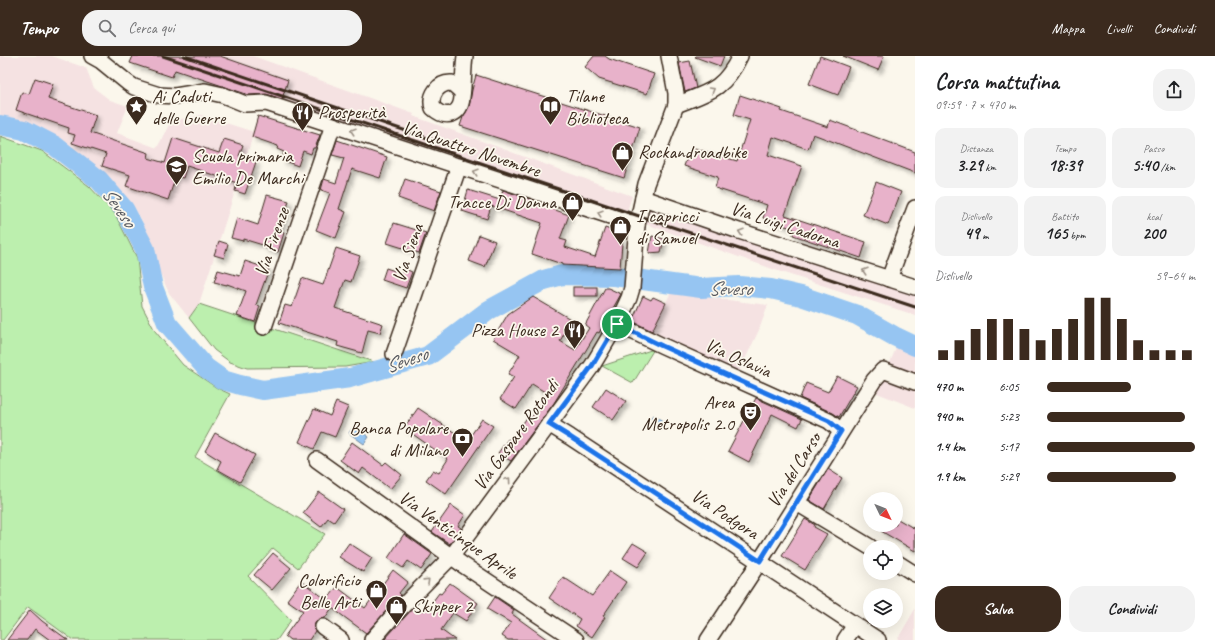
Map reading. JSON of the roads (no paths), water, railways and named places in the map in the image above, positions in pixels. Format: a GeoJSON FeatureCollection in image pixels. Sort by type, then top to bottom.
{"type":"FeatureCollection","features":[{"type":"Feature","properties":{"kind":"street","name":"Via Quattro Novembre"},"geometry":{"type":"LineString","coordinates":[[92,56],[101,61],[134,87],[160,95],[172,96],[205,91],[245,104],[266,103],[636,225]]}},
{"type":"Feature","properties":{"kind":"street"},"geometry":{"type":"LineString","coordinates":[[670,56],[676,93],[676,105],[706,93],[722,84],[731,74],[740,56]]}},
{"type":"Feature","properties":{"kind":"street"},"geometry":{"type":"LineString","coordinates":[[464,60],[461,103],[451,115],[437,112],[433,108],[432,104],[434,93],[441,86],[450,83],[455,78],[464,60]]}},
{"type":"Feature","properties":{"kind":"street"},"geometry":{"type":"LineString","coordinates":[[450,83],[462,92]]}},
{"type":"Feature","properties":{"kind":"street","name":"Via Gaspare Rotondi"},"geometry":{"type":"LineString","coordinates":[[372,640],[392,617],[452,556],[592,366],[617,324],[632,288],[636,225],[646,184],[676,105]]}},
{"type":"Feature","properties":{"kind":"street","name":"Via Firenze"},"geometry":{"type":"LineString","coordinates":[[264,327],[333,125]]}},
{"type":"Feature","properties":{"kind":"street","name":"Via Siena"},"geometry":{"type":"LineString","coordinates":[[394,354],[459,166]]}},
{"type":"Feature","properties":{"kind":"street","name":"Via Luigi Cadorna"},"geometry":{"type":"LineString","coordinates":[[643,198],[915,288]]}},
{"type":"Feature","properties":{"kind":"street"},"geometry":{"type":"LineString","coordinates":[[890,279],[915,208]]}},
{"type":"Feature","properties":{"kind":"street","name":"Via Oslavia"},"geometry":{"type":"LineString","coordinates":[[617,324],[662,346],[829,421],[841,431]]}},
{"type":"Feature","properties":{"kind":"street","name":"Via del Carso"},"geometry":{"type":"LineString","coordinates":[[708,640],[797,503],[870,385],[883,370],[915,382]]}},
{"type":"Feature","properties":{"kind":"street","name":"Via Podgora"},"geometry":{"type":"LineString","coordinates":[[549,424],[760,561],[878,640]]}},
{"type":"Feature","properties":{"kind":"street","name":"Via Venticinque Aprile"},"geometry":{"type":"LineString","coordinates":[[317,460],[452,556],[576,640]]}},
{"type":"Feature","properties":{"kind":"street"},"geometry":{"type":"LineString","coordinates":[[797,503],[863,543]]}},
{"type":"Feature","properties":{"kind":"street"},"geometry":{"type":"LineString","coordinates":[[903,566],[915,574]]}},
{"type":"Feature","properties":{"kind":"street"},"geometry":{"type":"LineString","coordinates":[[845,640],[855,625]]}},
{"type":"Feature","properties":{"kind":"street"},"geometry":{"type":"LineString","coordinates":[[323,627],[342,640]]}},
{"type":"Feature","properties":{"kind":"water"},"geometry":{"type":"Polygon","coordinates":[[[653,415],[666,423],[661,431],[648,422],[653,415]]]}},
{"type":"Feature","properties":{"kind":"water"},"geometry":{"type":"Polygon","coordinates":[[[354,426],[369,437],[364,444],[349,433],[354,426]]]}},
{"type":"Feature","properties":{"kind":"waterway","name":"Seveso"},"geometry":{"type":"LineString","coordinates":[[0,125],[24,130],[55,146],[99,180],[124,209],[145,249],[153,287],[167,323],[206,368],[223,380],[240,385],[263,390],[350,378],[428,356],[489,310],[544,280],[562,275],[614,276],[701,288],[739,286],[771,289],[801,296],[857,315],[915,346]]}},
{"type":"Feature","properties":{"kind":"railway"},"geometry":{"type":"LineString","coordinates":[[163,56],[915,307]]}},
{"type":"Feature","properties":{"kind":"railway"},"geometry":{"type":"LineString","coordinates":[[184,56],[436,141]]}},
{"type":"Feature","properties":{"kind":"place","name":"Ai Caduti delle Guerre"},"geometry":{"type":"Point","coordinates":[136,126]}},
{"type":"Feature","properties":{"kind":"place","name":"Tilane Biblioteca"},"geometry":{"type":"Point","coordinates":[550,126]}},
{"type":"Feature","properties":{"kind":"place","name":"Prosperità"},"geometry":{"type":"Point","coordinates":[302,132]}},
{"type":"Feature","properties":{"kind":"place","name":"Rockandroadbike"},"geometry":{"type":"Point","coordinates":[622,172]}},
{"type":"Feature","properties":{"kind":"place","name":"Scuola primaria Emilio De Marchi"},"geometry":{"type":"Point","coordinates":[176,186]}},
{"type":"Feature","properties":{"kind":"place","name":"Tracce Di Donna"},"geometry":{"type":"Point","coordinates":[572,222]}},
{"type":"Feature","properties":{"kind":"place","name":"I capricci di Samuel"},"geometry":{"type":"Point","coordinates":[621,246]}},
{"type":"Feature","properties":{"kind":"place","name":"Pizza House 2"},"geometry":{"type":"Point","coordinates":[574,350]}},
{"type":"Feature","properties":{"kind":"place","name":"Area Metropolis 2.0"},"geometry":{"type":"Point","coordinates":[750,432]}},
{"type":"Feature","properties":{"kind":"place","name":"Banca Popolare di Milano"},"geometry":{"type":"Point","coordinates":[463,458]}},
{"type":"Feature","properties":{"kind":"place","name":"Colorificio Belle Arti"},"geometry":{"type":"Point","coordinates":[376,610]}},
{"type":"Feature","properties":{"kind":"place","name":"Skipper 2"},"geometry":{"type":"Point","coordinates":[396,626]}}]}
